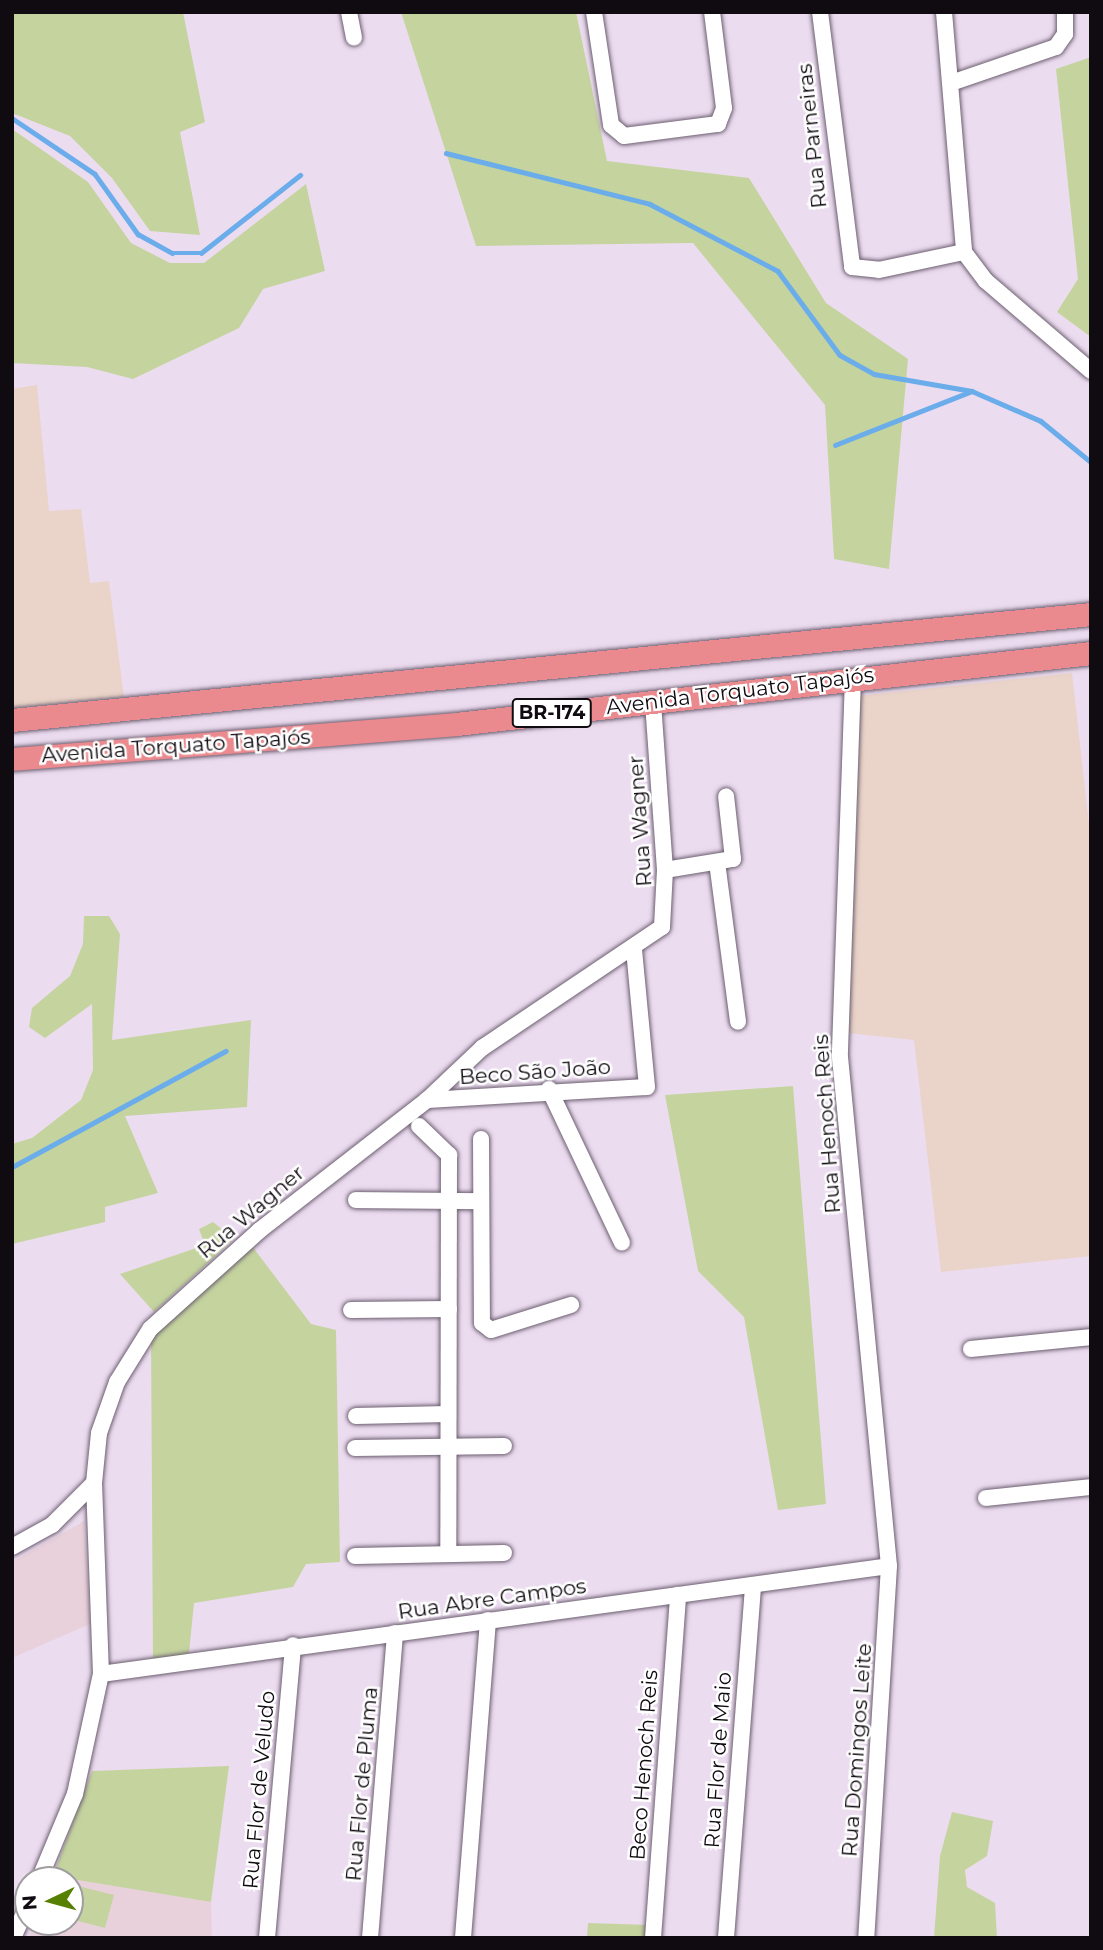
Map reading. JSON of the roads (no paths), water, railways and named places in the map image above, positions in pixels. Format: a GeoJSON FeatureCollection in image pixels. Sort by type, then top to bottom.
{"type":"FeatureCollection","features":[{"type":"Feature","properties":{"kind":"highway","name":"Avenida Torquato Tapajós"},"geometry":{"type":"LineString","coordinates":[[12,720],[1091,614]]}},
{"type":"Feature","properties":{"kind":"highway","name":"Avenida Torquato Tapajós"},"geometry":{"type":"LineString","coordinates":[[12,759],[653,702],[1090,653]]}},
{"type":"Feature","properties":{"kind":"street"},"geometry":{"type":"LineString","coordinates":[[349,12],[354,38]]}},
{"type":"Feature","properties":{"kind":"street"},"geometry":{"type":"LineString","coordinates":[[594,12],[611,125],[624,136],[718,124],[723,108],[712,12]]}},
{"type":"Feature","properties":{"kind":"street","name":"Rua Parneiras"},"geometry":{"type":"LineString","coordinates":[[820,12],[845,256],[861,271],[964,252]]}},
{"type":"Feature","properties":{"kind":"street"},"geometry":{"type":"LineString","coordinates":[[944,12],[964,252],[986,281],[1091,371]]}},
{"type":"Feature","properties":{"kind":"street"},"geometry":{"type":"LineString","coordinates":[[951,83],[1056,47],[1065,34],[1065,12]]}},
{"type":"Feature","properties":{"kind":"street","name":"Rua Henoch Reis"},"geometry":{"type":"LineString","coordinates":[[853,678],[840,1057],[889,1566]]}},
{"type":"Feature","properties":{"kind":"street","name":"Rua Wagner"},"geometry":{"type":"LineString","coordinates":[[45,1866],[75,1794],[101,1674],[94,1483],[99,1433],[117,1381],[150,1329],[260,1230],[427,1101],[482,1048],[634,949],[667,918],[653,702]]}},
{"type":"Feature","properties":{"kind":"street"},"geometry":{"type":"LineString","coordinates":[[665,870],[733,859],[726,796]]}},
{"type":"Feature","properties":{"kind":"street"},"geometry":{"type":"LineString","coordinates":[[717,862],[738,1022]]}},
{"type":"Feature","properties":{"kind":"street","name":"Beco São João"},"geometry":{"type":"LineString","coordinates":[[427,1101],[549,1089],[647,1087],[634,949]]}},
{"type":"Feature","properties":{"kind":"street"},"geometry":{"type":"LineString","coordinates":[[549,1089],[622,1243]]}},
{"type":"Feature","properties":{"kind":"street"},"geometry":{"type":"LineString","coordinates":[[419,1126],[449,1155],[448,1554]]}},
{"type":"Feature","properties":{"kind":"street"},"geometry":{"type":"LineString","coordinates":[[481,1139],[480,1201],[485,1328],[571,1304]]}},
{"type":"Feature","properties":{"kind":"street"},"geometry":{"type":"LineString","coordinates":[[356,1200],[480,1201]]}},
{"type":"Feature","properties":{"kind":"street"},"geometry":{"type":"LineString","coordinates":[[351,1310],[449,1309]]}},
{"type":"Feature","properties":{"kind":"street"},"geometry":{"type":"LineString","coordinates":[[971,1349],[1091,1337]]}},
{"type":"Feature","properties":{"kind":"street"},"geometry":{"type":"LineString","coordinates":[[356,1416],[448,1414]]}},
{"type":"Feature","properties":{"kind":"street"},"geometry":{"type":"LineString","coordinates":[[355,1448],[504,1446]]}},
{"type":"Feature","properties":{"kind":"street"},"geometry":{"type":"LineString","coordinates":[[12,1547],[52,1525],[94,1483]]}},
{"type":"Feature","properties":{"kind":"street"},"geometry":{"type":"LineString","coordinates":[[986,1498],[1091,1487]]}},
{"type":"Feature","properties":{"kind":"street"},"geometry":{"type":"LineString","coordinates":[[355,1556],[504,1553]]}},
{"type":"Feature","properties":{"kind":"street","name":"Rua Abre Campos"},"geometry":{"type":"LineString","coordinates":[[101,1674],[889,1566]]}},
{"type":"Feature","properties":{"kind":"street","name":"Rua Domingos Leite"},"geometry":{"type":"LineString","coordinates":[[866,1938],[889,1566]]}},
{"type":"Feature","properties":{"kind":"street","name":"Rua Flor de Maio"},"geometry":{"type":"LineString","coordinates":[[726,1938],[753,1585]]}},
{"type":"Feature","properties":{"kind":"street","name":"Beco Henoch Reis"},"geometry":{"type":"LineString","coordinates":[[653,1938],[678,1595]]}},
{"type":"Feature","properties":{"kind":"street"},"geometry":{"type":"LineString","coordinates":[[463,1938],[488,1620]]}},
{"type":"Feature","properties":{"kind":"street","name":"Rua Flor de Pluma"},"geometry":{"type":"LineString","coordinates":[[370,1938],[395,1633]]}},
{"type":"Feature","properties":{"kind":"street","name":"Rua Flor de Veludo"},"geometry":{"type":"LineString","coordinates":[[267,1938],[293,1646]]}},
{"type":"Feature","properties":{"kind":"waterway"},"geometry":{"type":"LineString","coordinates":[[12,118],[95,174],[138,234],[172,253],[201,253],[300,175]]}},
{"type":"Feature","properties":{"kind":"waterway"},"geometry":{"type":"LineString","coordinates":[[446,153],[650,204],[778,271],[840,355],[874,374],[972,391],[1041,421],[1091,462]]}},
{"type":"Feature","properties":{"kind":"waterway"},"geometry":{"type":"LineString","coordinates":[[835,445],[972,391]]}},
{"type":"Feature","properties":{"kind":"waterway"},"geometry":{"type":"LineString","coordinates":[[12,1167],[226,1051]]}}]}
